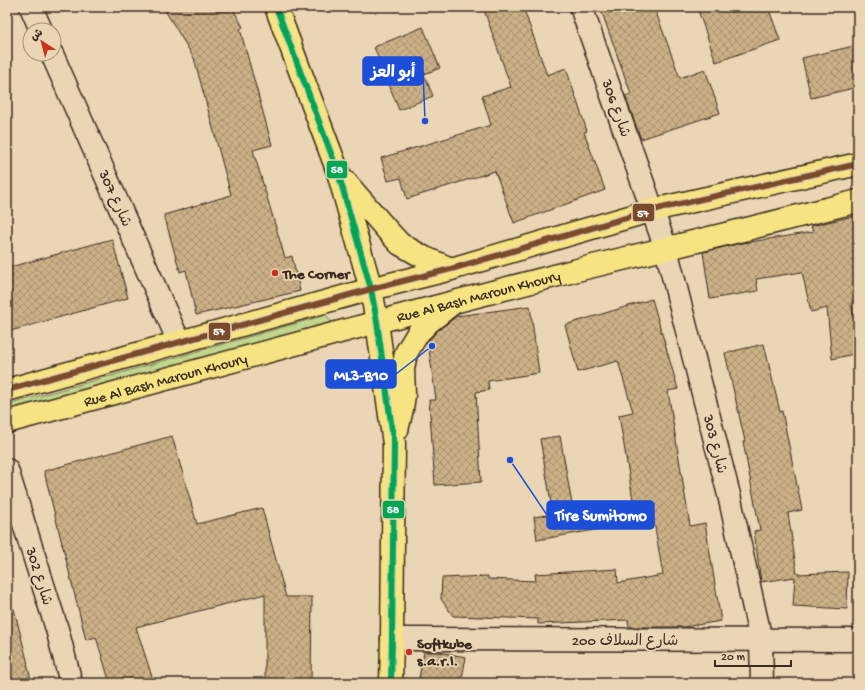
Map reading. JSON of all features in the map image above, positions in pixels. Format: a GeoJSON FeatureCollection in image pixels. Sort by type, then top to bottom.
{"type":"FeatureCollection","features":[{"type":"Feature","properties":{"kind":"main road"},"geometry":{"type":"LineString","coordinates":[[276,7],[338,172],[371,289],[377,322],[394,444],[391,683]]}},
{"type":"Feature","properties":{"kind":"main road"},"geometry":{"type":"LineString","coordinates":[[7,390],[371,289],[452,269],[653,210],[858,164]]}},
{"type":"Feature","properties":{"kind":"main road"},"geometry":{"type":"LineString","coordinates":[[338,172],[400,244],[425,258],[452,269]]}},
{"type":"Feature","properties":{"kind":"main road","name":"Rue Al Bash Maroun Khoury"},"geometry":{"type":"LineString","coordinates":[[7,422],[377,322],[585,268],[858,201]]}},
{"type":"Feature","properties":{"kind":"main road"},"geometry":{"type":"LineString","coordinates":[[394,444],[404,395],[403,369],[406,352],[418,333],[453,303]]}},
{"type":"Feature","properties":{"kind":"street"},"geometry":{"type":"LineString","coordinates":[[31,7],[38,22]]}},
{"type":"Feature","properties":{"kind":"street","name":"شارع 306"},"geometry":{"type":"LineString","coordinates":[[581,7],[666,249]]}},
{"type":"Feature","properties":{"kind":"street","name":"شارع 307"},"geometry":{"type":"LineString","coordinates":[[56,62],[179,342]]}},
{"type":"Feature","properties":{"kind":"street","name":"شارع 303"},"geometry":{"type":"LineString","coordinates":[[666,249],[729,495],[761,640],[762,683]]}},
{"type":"Feature","properties":{"kind":"street","name":"شارع 302"},"geometry":{"type":"LineString","coordinates":[[7,470],[57,629],[71,683]]}},
{"type":"Feature","properties":{"kind":"street","name":"200 شارع السلاف"},"geometry":{"type":"LineString","coordinates":[[392,639],[858,640]]}},
{"type":"Feature","properties":{"kind":"green space"},"geometry":{"type":"Polygon","coordinates":[[[326,315],[332,322],[7,422],[7,405],[326,315]]]}},
{"type":"Feature","properties":{"kind":"building"},"geometry":{"type":"Polygon","coordinates":[[[163,7],[232,7],[243,27],[240,29],[272,145],[253,150],[285,258],[292,256],[300,291],[196,315],[186,270],[180,272],[164,215],[231,195],[194,58],[163,7]]]}},
{"type":"Feature","properties":{"kind":"building"},"geometry":{"type":"Polygon","coordinates":[[[483,7],[523,7],[547,75],[566,68],[587,131],[584,132],[605,190],[514,223],[495,171],[407,199],[401,178],[388,181],[381,158],[491,125],[482,96],[511,87],[483,7]]]}},
{"type":"Feature","properties":{"kind":"building"},"geometry":{"type":"Polygon","coordinates":[[[600,7],[654,7],[680,78],[705,69],[720,113],[641,139],[625,96],[631,94],[600,7]]]}},
{"type":"Feature","properties":{"kind":"building"},"geometry":{"type":"Polygon","coordinates":[[[697,7],[768,7],[780,40],[716,62],[697,7]]]}},
{"type":"Feature","properties":{"kind":"building"},"geometry":{"type":"Polygon","coordinates":[[[423,27],[440,68],[424,74],[433,96],[399,110],[374,47],[423,27]]]}},
{"type":"Feature","properties":{"kind":"building"},"geometry":{"type":"Polygon","coordinates":[[[858,45],[858,87],[811,98],[802,58],[858,45]]]}},
{"type":"Feature","properties":{"kind":"building"},"geometry":{"type":"Polygon","coordinates":[[[858,215],[858,301],[851,303],[858,334],[858,353],[832,359],[827,308],[811,312],[802,272],[756,279],[758,291],[710,299],[703,252],[737,244],[813,232],[811,226],[858,215]]]}},
{"type":"Feature","properties":{"kind":"building"},"geometry":{"type":"Polygon","coordinates":[[[112,239],[128,298],[7,332],[7,268],[112,239]]]}},
{"type":"Feature","properties":{"kind":"building"},"geometry":{"type":"Polygon","coordinates":[[[652,299],[678,389],[668,391],[690,526],[705,523],[721,621],[684,627],[629,627],[628,620],[538,624],[538,619],[453,616],[441,599],[442,578],[488,576],[488,579],[536,581],[535,574],[617,569],[618,583],[663,575],[652,510],[635,512],[619,415],[633,412],[618,361],[578,372],[565,325],[652,299]]]}},
{"type":"Feature","properties":{"kind":"building"},"geometry":{"type":"Polygon","coordinates":[[[530,306],[539,373],[488,381],[489,390],[476,392],[481,482],[435,485],[429,400],[436,400],[428,342],[437,331],[457,316],[530,306]]]}},
{"type":"Feature","properties":{"kind":"building"},"geometry":{"type":"Polygon","coordinates":[[[764,344],[780,412],[782,411],[802,510],[788,513],[797,574],[848,572],[847,609],[793,606],[795,577],[761,582],[754,531],[760,530],[743,442],[745,441],[725,353],[764,344]]]}},
{"type":"Feature","properties":{"kind":"building"},"geometry":{"type":"Polygon","coordinates":[[[172,436],[197,524],[262,508],[286,597],[312,597],[311,683],[265,683],[265,594],[136,627],[154,683],[110,683],[96,637],[86,640],[44,471],[172,436]]]}},
{"type":"Feature","properties":{"kind":"building"},"geometry":{"type":"Polygon","coordinates":[[[560,436],[573,510],[608,505],[612,527],[537,540],[534,517],[553,514],[540,439],[560,436]]]}},
{"type":"Feature","properties":{"kind":"building"},"geometry":{"type":"Polygon","coordinates":[[[7,609],[14,609],[32,683],[7,683],[7,609]]]}},
{"type":"Feature","properties":{"kind":"building"},"geometry":{"type":"Polygon","coordinates":[[[424,652],[439,652],[466,657],[461,683],[418,683],[424,652]]]}},
{"type":"Feature","properties":{"kind":"transit line","name":"58"},"geometry":{"type":"LineString","coordinates":[[276,7],[338,172],[371,289],[377,322],[394,444],[391,683]]}},
{"type":"Feature","properties":{"kind":"transit line","name":"57"},"geometry":{"type":"LineString","coordinates":[[7,390],[371,289],[451,269],[653,210],[858,164]]}},
{"type":"Feature","properties":{"kind":"place","name":"أبو العز"},"geometry":{"type":"Point","coordinates":[425,121]}},
{"type":"Feature","properties":{"kind":"place","name":"The Corner"},"geometry":{"type":"Point","coordinates":[275,273]}},
{"type":"Feature","properties":{"kind":"place","name":"ML3-B10"},"geometry":{"type":"Point","coordinates":[432,346]}},
{"type":"Feature","properties":{"kind":"place","name":"Tire Sumitomo"},"geometry":{"type":"Point","coordinates":[510,460]}},
{"type":"Feature","properties":{"kind":"place","name":"Softkube s.a.r.l."},"geometry":{"type":"Point","coordinates":[409,652]}}]}
